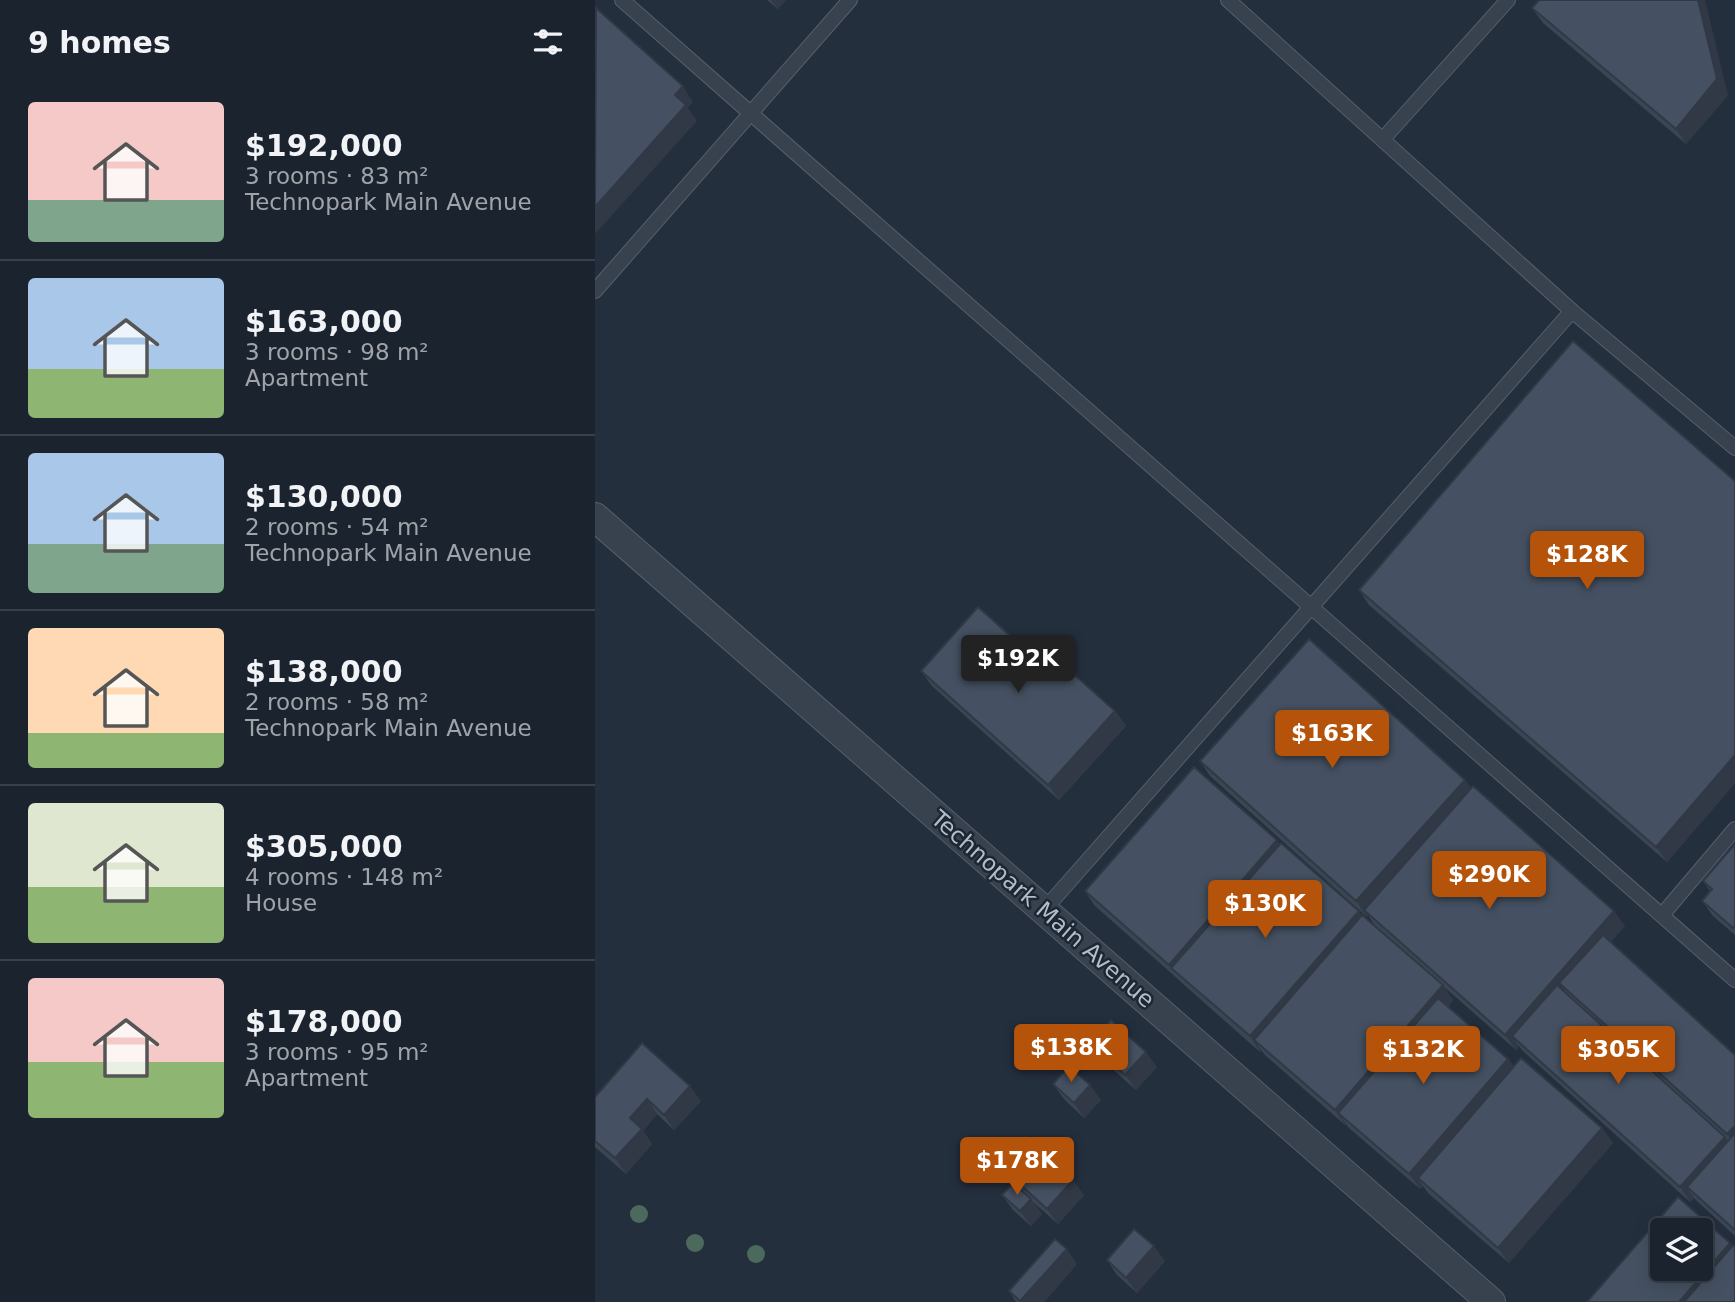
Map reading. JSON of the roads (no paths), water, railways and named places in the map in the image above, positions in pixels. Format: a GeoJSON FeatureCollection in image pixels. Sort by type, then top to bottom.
{"type":"FeatureCollection","features":[{"type":"Feature","properties":{"kind":"street","name":"Technopark Main Avenue"},"geometry":{"type":"LineString","coordinates":[[595,517],[1490,1302]]}},
{"type":"Feature","properties":{"kind":"lane"},"geometry":{"type":"LineString","coordinates":[[622,0],[1735,980]]}},
{"type":"Feature","properties":{"kind":"lane"},"geometry":{"type":"LineString","coordinates":[[595,291],[850,0]]}},
{"type":"Feature","properties":{"kind":"lane"},"geometry":{"type":"LineString","coordinates":[[1228,0],[1572,311],[1735,448]]}},
{"type":"Feature","properties":{"kind":"lane"},"geometry":{"type":"LineString","coordinates":[[1383,139],[1508,0]]}},
{"type":"Feature","properties":{"kind":"lane"},"geometry":{"type":"LineString","coordinates":[[1044,910],[1572,311]]}},
{"type":"Feature","properties":{"kind":"lane"},"geometry":{"type":"LineString","coordinates":[[1662,915],[1735,829]]}}]}
